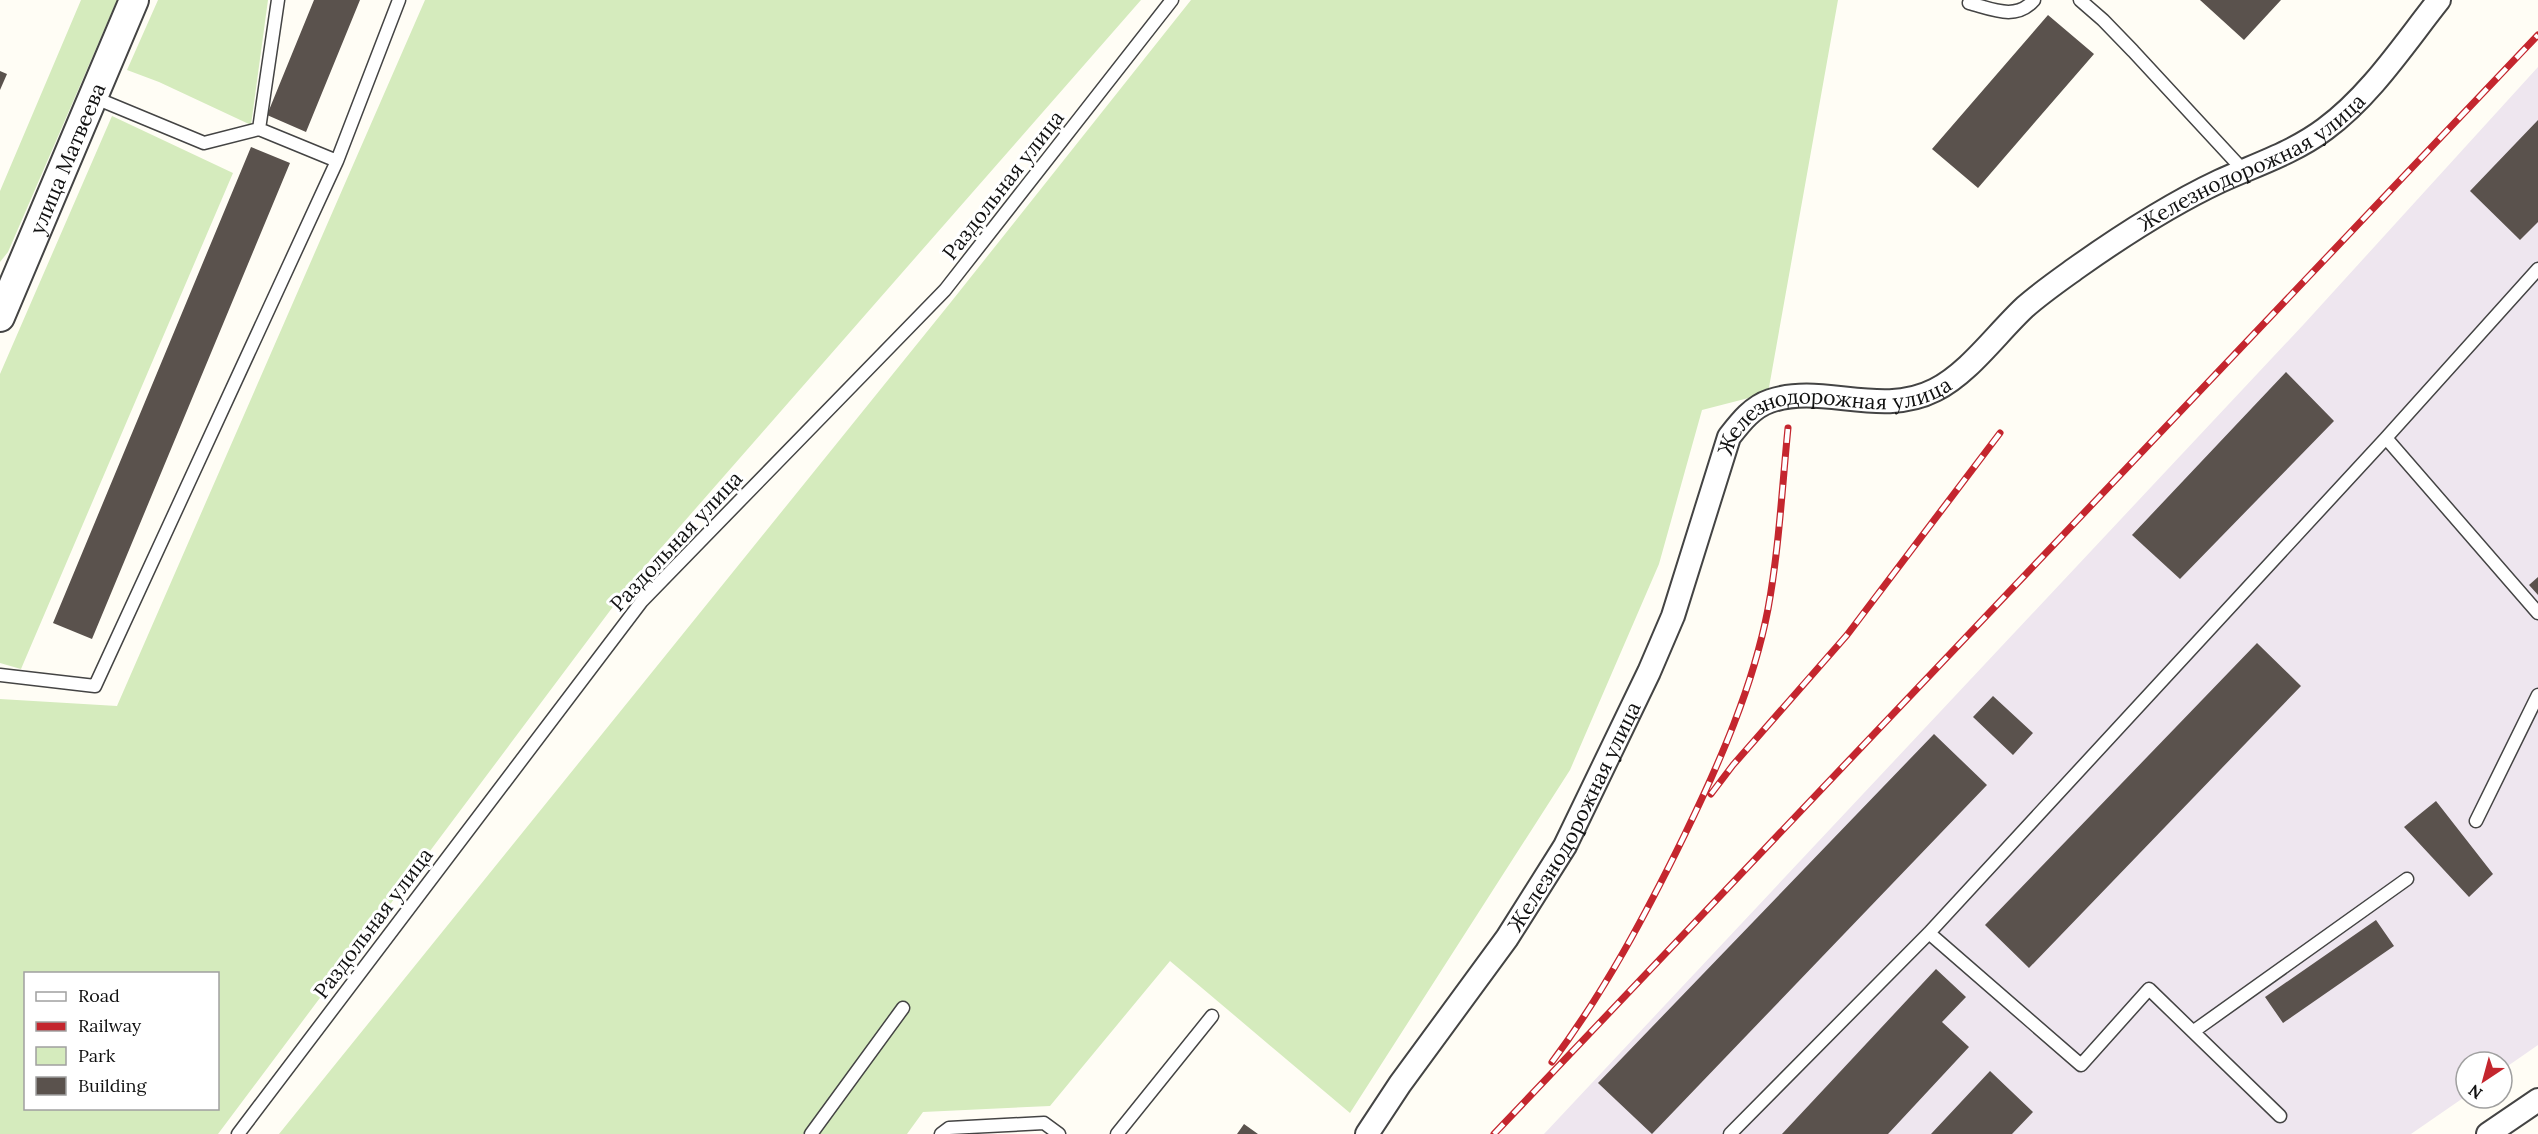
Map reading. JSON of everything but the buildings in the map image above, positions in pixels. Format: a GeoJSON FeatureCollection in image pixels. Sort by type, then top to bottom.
{"type":"FeatureCollection","features":[{"type":"Feature","properties":{"kind":"street","name":"улица Матвеева"},"geometry":{"type":"LineString","coordinates":[[0,317],[6,287],[93,97],[134,0]]}},
{"type":"Feature","properties":{"kind":"street","name":"Железнодорожная улица"},"geometry":{"type":"LineString","coordinates":[[1367,1134],[1400,1084],[1507,938],[1565,846],[1649,672],[1673,616],[1729,437],[1745,417],[1768,402],[1792,396],[1888,402],[1911,399],[1936,389],[1961,371],[2033,300],[2079,266],[2151,220],[2218,182],[2299,147],[2326,129],[2380,75],[2439,0]]}},
{"type":"Feature","properties":{"kind":"street"},"geometry":{"type":"LineString","coordinates":[[2488,1134],[2538,1100]]}},
{"type":"Feature","properties":{"kind":"lane"},"geometry":{"type":"LineString","coordinates":[[259,129],[278,0]]}},
{"type":"Feature","properties":{"kind":"lane"},"geometry":{"type":"LineString","coordinates":[[0,675],[95,686],[338,161],[399,0]]}},
{"type":"Feature","properties":{"kind":"lane","name":"Раздольная улица"},"geometry":{"type":"LineString","coordinates":[[238,1134],[642,601],[945,290],[1172,0]]}},
{"type":"Feature","properties":{"kind":"lane"},"geometry":{"type":"LineString","coordinates":[[1969,3],[2013,14],[2023,10],[2034,0]]}},
{"type":"Feature","properties":{"kind":"lane"},"geometry":{"type":"LineString","coordinates":[[2080,0],[2133,51],[2244,171]]}},
{"type":"Feature","properties":{"kind":"lane"},"geometry":{"type":"LineString","coordinates":[[93,97],[204,143],[259,129],[338,161]]}},
{"type":"Feature","properties":{"kind":"lane"},"geometry":{"type":"LineString","coordinates":[[1730,1134],[1929,933],[2386,438],[2538,269]]}},
{"type":"Feature","properties":{"kind":"lane"},"geometry":{"type":"LineString","coordinates":[[2386,438],[2538,613]]}},
{"type":"Feature","properties":{"kind":"lane"},"geometry":{"type":"LineString","coordinates":[[2476,821],[2538,695]]}},
{"type":"Feature","properties":{"kind":"lane"},"geometry":{"type":"LineString","coordinates":[[2194,1031],[2407,879]]}},
{"type":"Feature","properties":{"kind":"lane"},"geometry":{"type":"LineString","coordinates":[[1929,933],[2081,1065],[2149,989],[2280,1116]]}},
{"type":"Feature","properties":{"kind":"lane"},"geometry":{"type":"LineString","coordinates":[[811,1134],[903,1008]]}},
{"type":"Feature","properties":{"kind":"lane"},"geometry":{"type":"LineString","coordinates":[[1117,1134],[1212,1016]]}},
{"type":"Feature","properties":{"kind":"lane"},"geometry":{"type":"LineString","coordinates":[[945,1131],[1044,1123],[1059,1134]]}},
{"type":"Feature","properties":{"kind":"shaded area"},"geometry":{"type":"Polygon","coordinates":[[[2538,67],[2538,1045],[2514,1062],[2514,1050],[2454,1050],[2454,1104],[2411,1134],[1544,1134],[2304,324],[2538,67]]]}},
{"type":"Feature","properties":{"kind":"green space"},"geometry":{"type":"Polygon","coordinates":[[[81,0],[117,0],[8,252],[0,262],[0,191],[81,0]]]}},
{"type":"Feature","properties":{"kind":"green space"},"geometry":{"type":"Polygon","coordinates":[[[158,0],[268,0],[251,125],[159,82],[127,70],[158,0]]]}},
{"type":"Feature","properties":{"kind":"green space"},"geometry":{"type":"Polygon","coordinates":[[[425,0],[1141,0],[633,580],[218,1134],[0,1134],[0,699],[117,706],[425,0]]]}},
{"type":"Feature","properties":{"kind":"green space"},"geometry":{"type":"Polygon","coordinates":[[[1191,0],[1838,0],[1768,393],[1702,410],[1659,564],[1570,770],[1350,1113],[1170,961],[1050,1106],[923,1112],[907,1134],[279,1134],[951,302],[1191,0]]]}},
{"type":"Feature","properties":{"kind":"green space"},"geometry":{"type":"Polygon","coordinates":[[[112,116],[233,173],[21,669],[0,663],[0,374],[112,116]]]}},
{"type":"Feature","properties":{"kind":"railway"},"geometry":{"type":"LineString","coordinates":[[1494,1134],[2538,35]]}},
{"type":"Feature","properties":{"kind":"railway"},"geometry":{"type":"LineString","coordinates":[[1552,1062],[1590,1008],[1640,923],[1698,807],[1734,724],[1762,638],[1768,609],[1778,541],[1788,428]]}},
{"type":"Feature","properties":{"kind":"railway"},"geometry":{"type":"LineString","coordinates":[[1711,794],[1733,765],[1847,635],[2000,433]]}}]}
